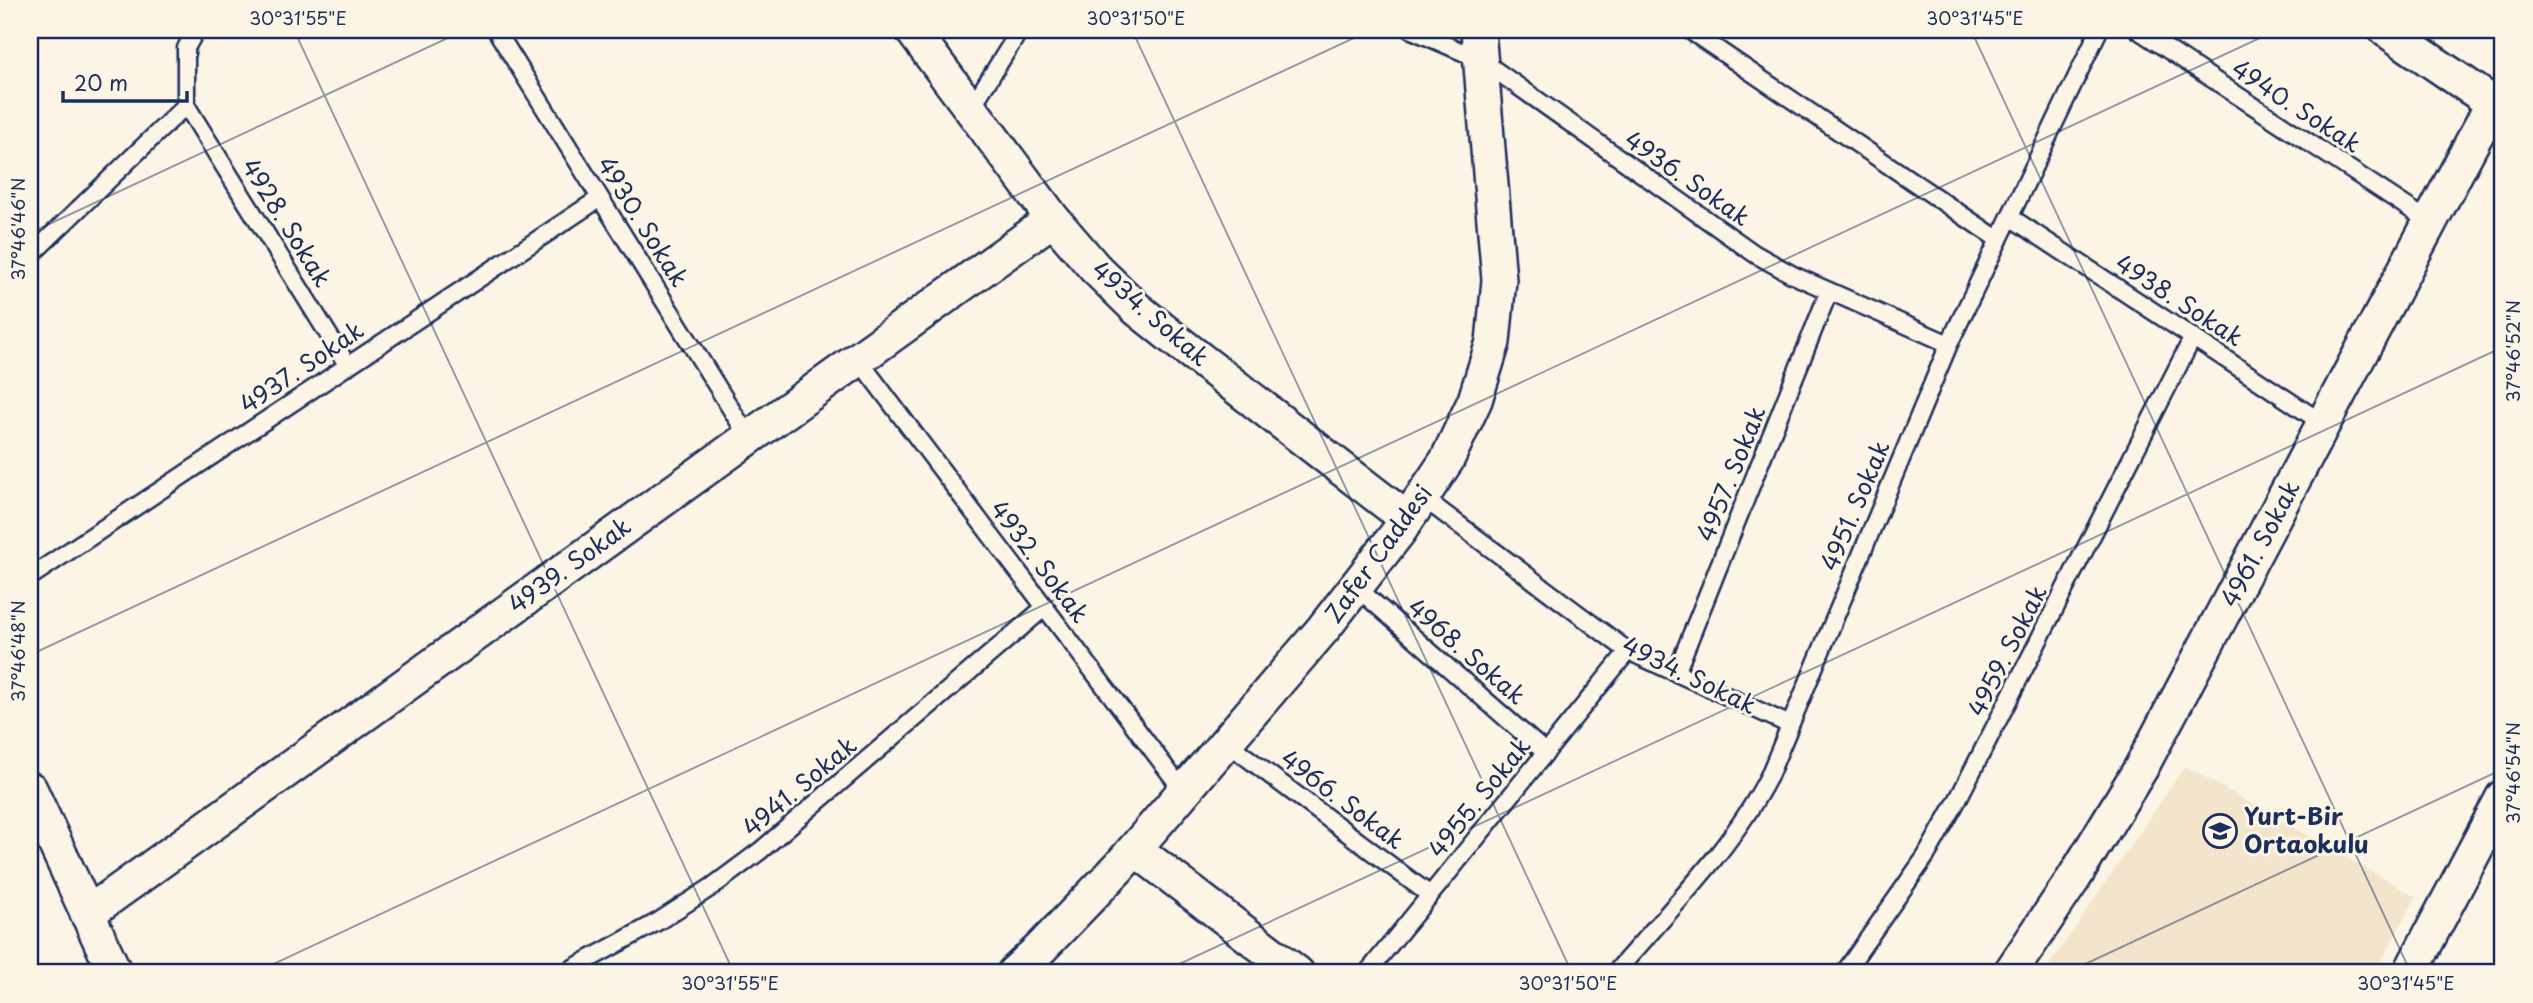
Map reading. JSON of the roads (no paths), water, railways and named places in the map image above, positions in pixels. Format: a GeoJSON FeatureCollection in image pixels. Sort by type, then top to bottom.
{"type":"FeatureCollection","features":[{"type":"Feature","properties":{"kind":"street","name":"4934. Sokak"},"geometry":{"type":"LineString","coordinates":[[912,30],[1053,219],[1095,268],[1137,309],[1415,508]]}},
{"type":"Feature","properties":{"kind":"street"},"geometry":{"type":"LineString","coordinates":[[2386,30],[2498,106]]}},
{"type":"Feature","properties":{"kind":"street","name":"Zafer Caddesi"},"geometry":{"type":"LineString","coordinates":[[1014,973],[1135,849],[1324,629],[1415,508],[1447,460],[1475,400],[1493,342],[1499,280],[1479,45]]}},
{"type":"Feature","properties":{"kind":"street","name":"4961. Sokak"},"geometry":{"type":"LineString","coordinates":[[2010,973],[2074,877],[2141,768],[2430,222],[2498,106]]}},
{"type":"Feature","properties":{"kind":"street","name":"4939. Sokak"},"geometry":{"type":"LineString","coordinates":[[87,914],[1053,219]]}},
{"type":"Feature","properties":{"kind":"street"},"geometry":{"type":"LineString","coordinates":[[30,789],[115,973]]}},
{"type":"Feature","properties":{"kind":"street"},"geometry":{"type":"LineString","coordinates":[[2410,973],[2503,797]]}},
{"type":"Feature","properties":{"kind":"street"},"geometry":{"type":"LineString","coordinates":[[1135,849],[1297,973]]}},
{"type":"Feature","properties":{"kind":"lane"},"geometry":{"type":"LineString","coordinates":[[30,256],[186,105],[186,48],[196,30]]}},
{"type":"Feature","properties":{"kind":"lane","name":"4930. Sokak"},"geometry":{"type":"LineString","coordinates":[[496,30],[749,438]]}},
{"type":"Feature","properties":{"kind":"lane"},"geometry":{"type":"LineString","coordinates":[[971,108],[1020,30]]}},
{"type":"Feature","properties":{"kind":"lane","name":"4936. Sokak"},"geometry":{"type":"LineString","coordinates":[[1412,30],[1479,45],[1718,230],[1755,254],[1829,291],[1949,344]]}},
{"type":"Feature","properties":{"kind":"lane"},"geometry":{"type":"LineString","coordinates":[[1689,30],[1999,240]]}},
{"type":"Feature","properties":{"kind":"lane","name":"4951. Sokak"},"geometry":{"type":"LineString","coordinates":[[1615,973],[1741,825],[1769,776],[1949,344],[2099,30]]}},
{"type":"Feature","properties":{"kind":"lane","name":"4940. Sokak"},"geometry":{"type":"LineString","coordinates":[[2138,30],[2430,222]]}},
{"type":"Feature","properties":{"kind":"lane","name":"4928. Sokak"},"geometry":{"type":"LineString","coordinates":[[186,105],[348,366]]}},
{"type":"Feature","properties":{"kind":"lane","name":"4937. Sokak"},"geometry":{"type":"LineString","coordinates":[[30,577],[600,198]]}},
{"type":"Feature","properties":{"kind":"lane","name":"4938. Sokak"},"geometry":{"type":"LineString","coordinates":[[2010,217],[2324,424]]}},
{"type":"Feature","properties":{"kind":"lane","name":"4957. Sokak"},"geometry":{"type":"LineString","coordinates":[[1676,673],[1829,291]]}},
{"type":"Feature","properties":{"kind":"lane","name":"4959. Sokak"},"geometry":{"type":"LineString","coordinates":[[1844,973],[1926,856],[2193,337]]}},
{"type":"Feature","properties":{"kind":"lane","name":"4932. Sokak"},"geometry":{"type":"LineString","coordinates":[[858,359],[1184,793]]}},
{"type":"Feature","properties":{"kind":"lane","name":"4934. Sokak"},"geometry":{"type":"LineString","coordinates":[[1415,508],[1628,651],[1790,725]]}},
{"type":"Feature","properties":{"kind":"lane","name":"4968. Sokak"},"geometry":{"type":"LineString","coordinates":[[1356,587],[1546,752]]}},
{"type":"Feature","properties":{"kind":"lane","name":"4941. Sokak"},"geometry":{"type":"LineString","coordinates":[[564,973],[659,921],[760,851],[1045,607]]}},
{"type":"Feature","properties":{"kind":"lane","name":"4955. Sokak"},"geometry":{"type":"LineString","coordinates":[[1367,973],[1628,651]]}},
{"type":"Feature","properties":{"kind":"lane","name":"4966. Sokak"},"geometry":{"type":"LineString","coordinates":[[1226,742],[1430,895]]}},
{"type":"Feature","properties":{"kind":"place","name":"Yurt-Bir Ortaokulu"},"geometry":{"type":"Point","coordinates":[2220,831]}}]}
